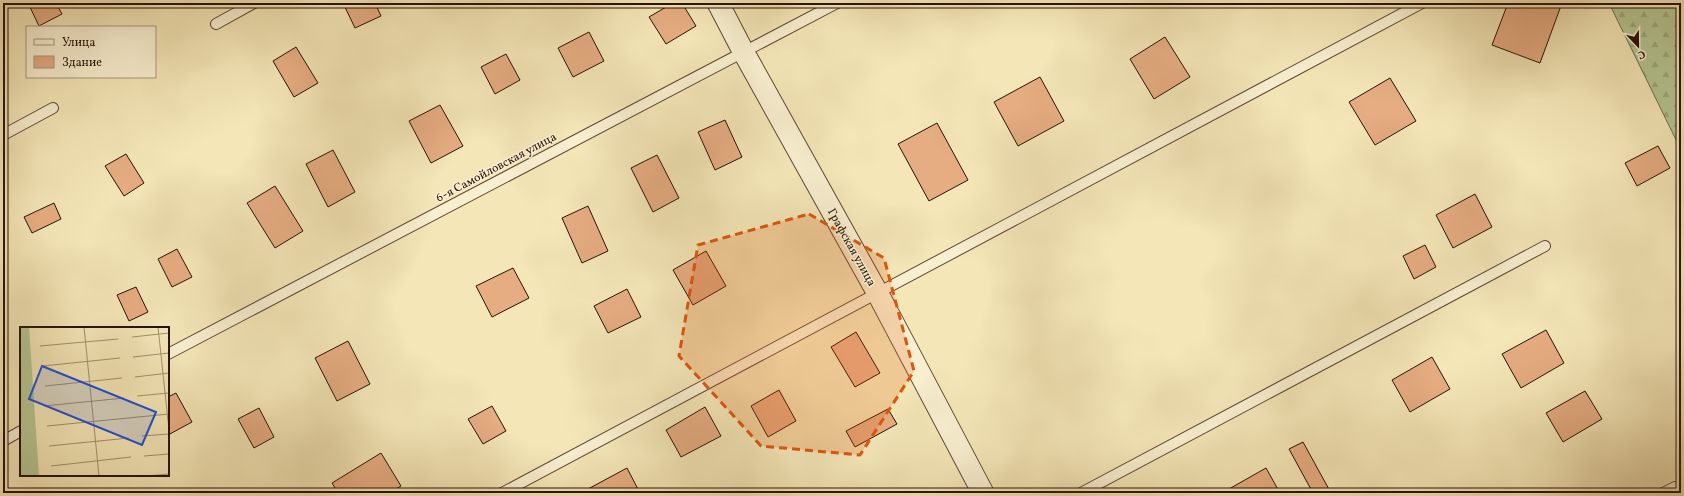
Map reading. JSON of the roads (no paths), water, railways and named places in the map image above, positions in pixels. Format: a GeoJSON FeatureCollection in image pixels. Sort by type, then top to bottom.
{"type":"FeatureCollection","features":[{"type":"Feature","properties":{"kind":"street","name":"Графская улица"},"geometry":{"type":"LineString","coordinates":[[718,3],[744,53],[877,292],[983,493]]}},
{"type":"Feature","properties":{"kind":"lane"},"geometry":{"type":"LineString","coordinates":[[216,24],[254,3]]}},
{"type":"Feature","properties":{"kind":"lane","name":"6-я Самойловская улица"},"geometry":{"type":"LineString","coordinates":[[169,353],[744,53],[836,3]]}},
{"type":"Feature","properties":{"kind":"lane"},"geometry":{"type":"LineString","coordinates":[[502,493],[1422,3]]}},
{"type":"Feature","properties":{"kind":"lane"},"geometry":{"type":"LineString","coordinates":[[3,135],[53,108]]}},
{"type":"Feature","properties":{"kind":"lane"},"geometry":{"type":"LineString","coordinates":[[1081,493],[1545,246]]}},
{"type":"Feature","properties":{"kind":"lane"},"geometry":{"type":"LineString","coordinates":[[3,440],[20,432]]}},
{"type":"Feature","properties":{"kind":"lane"},"geometry":{"type":"LineString","coordinates":[[1664,493],[1675,487]]}}]}
